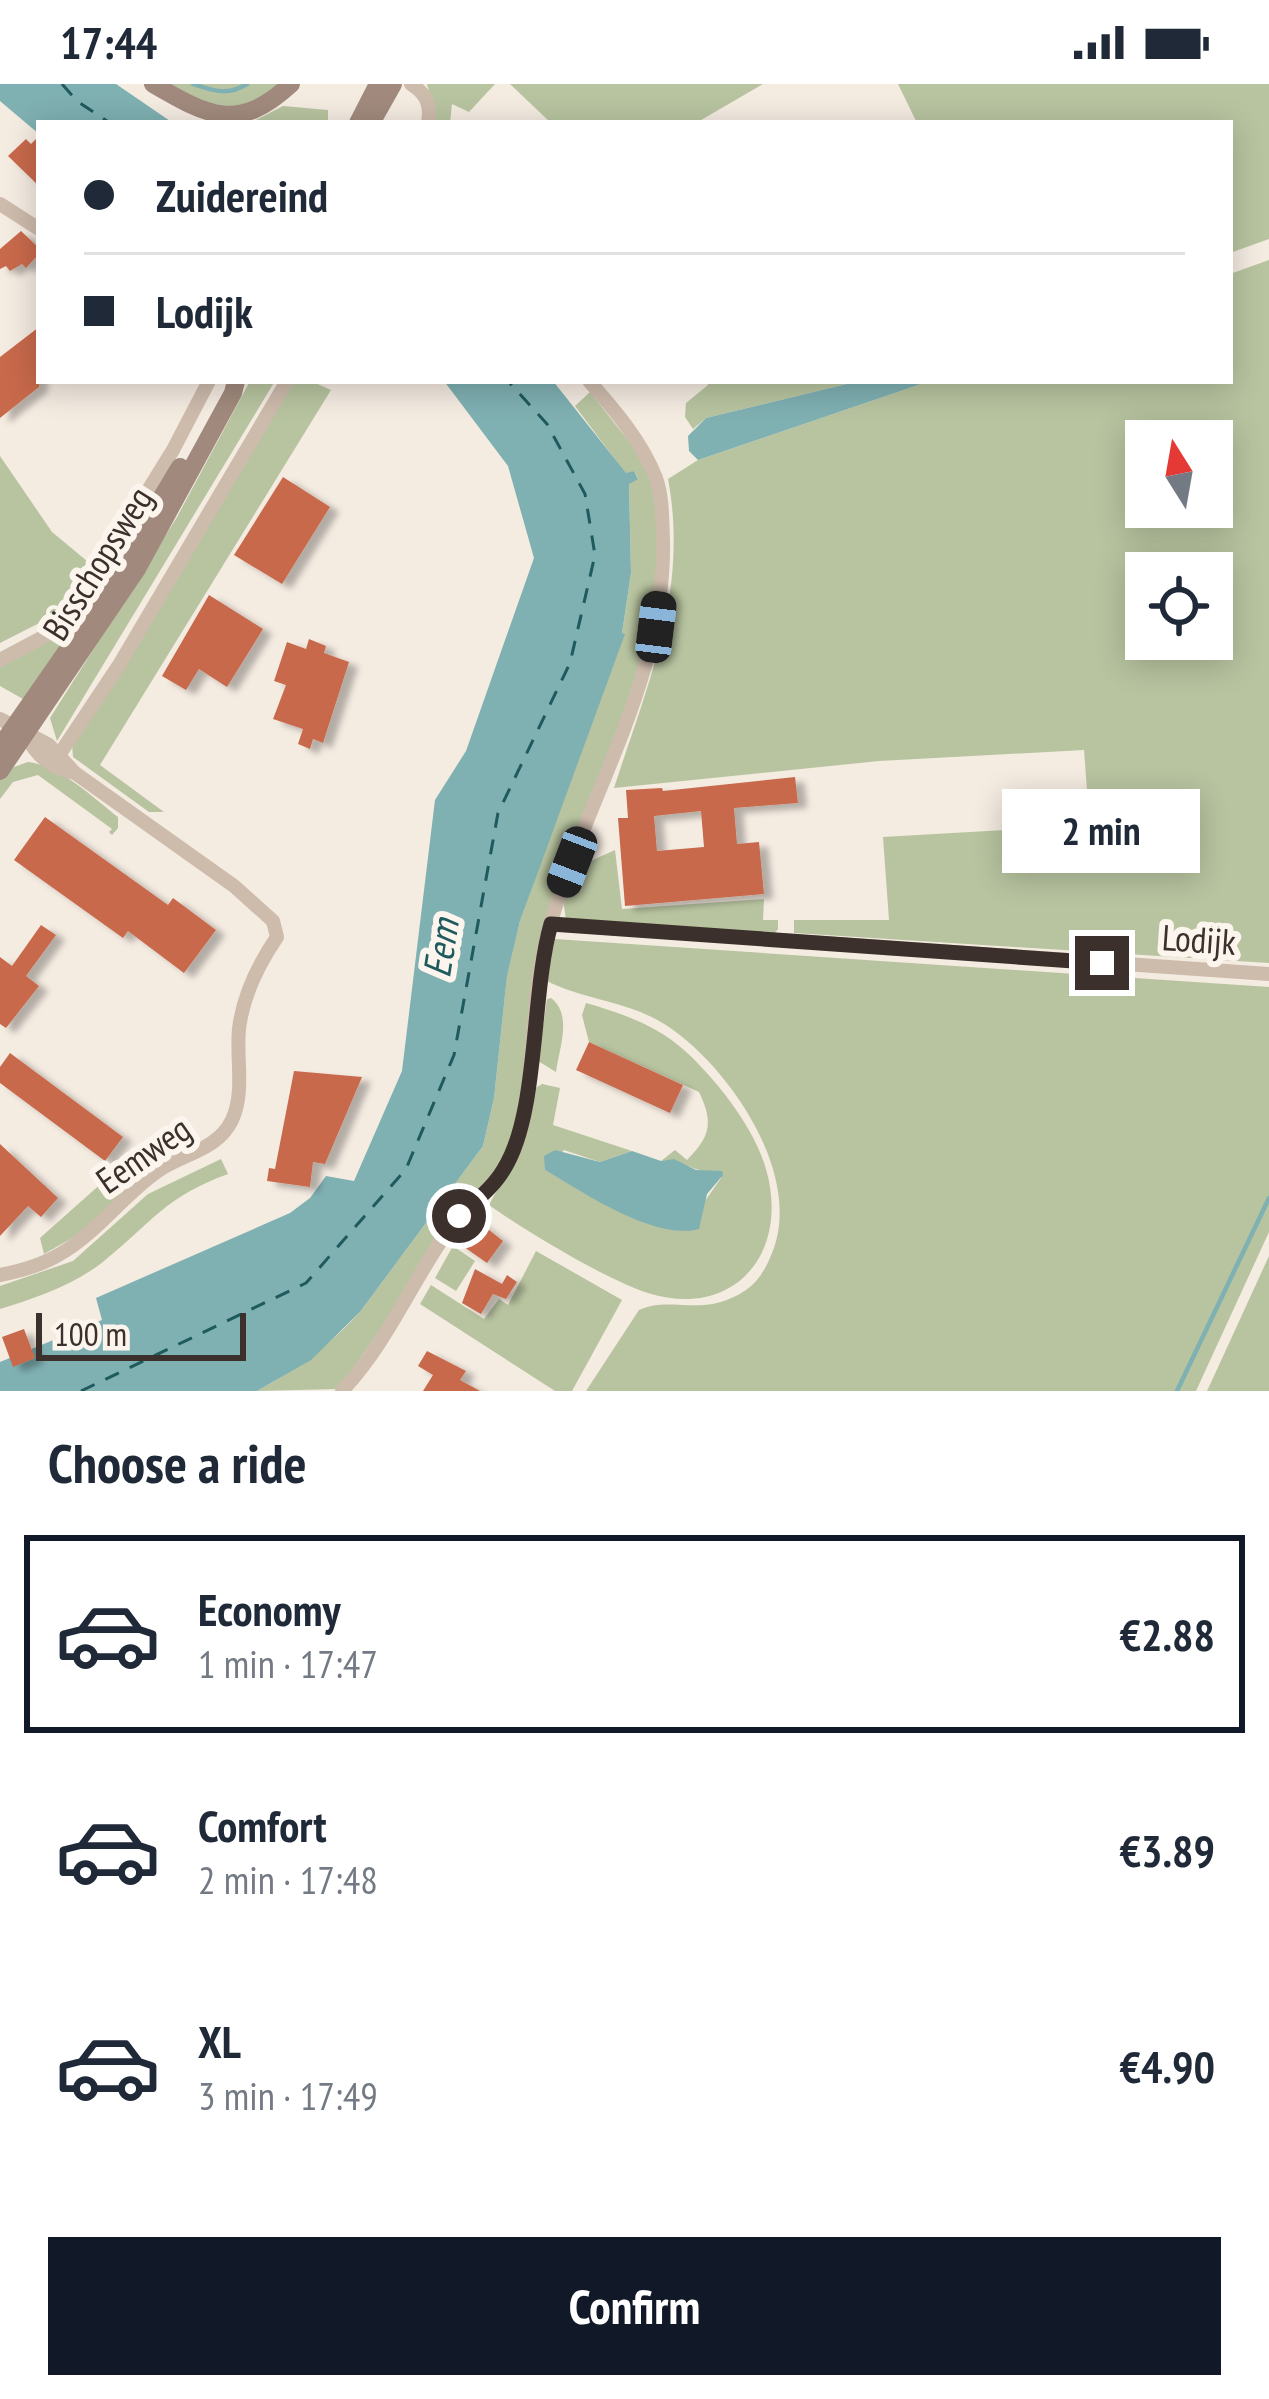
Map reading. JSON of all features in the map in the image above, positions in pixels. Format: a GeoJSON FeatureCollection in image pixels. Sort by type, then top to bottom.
{"type":"FeatureCollection","features":[{"type":"Feature","properties":{"kind":"main road"},"geometry":{"type":"LineString","coordinates":[[153,84],[195,109],[226,116],[259,108],[291,84]]}},
{"type":"Feature","properties":{"kind":"main road"},"geometry":{"type":"LineString","coordinates":[[360,120],[378,84]]}},
{"type":"Feature","properties":{"kind":"main road"},"geometry":{"type":"LineString","coordinates":[[373,120],[393,84]]}},
{"type":"Feature","properties":{"kind":"main road","name":"Bisschopsweg"},"geometry":{"type":"LineString","coordinates":[[0,748],[137,569],[223,413],[233,384]]}},
{"type":"Feature","properties":{"kind":"main road","name":"Bisschopsweg"},"geometry":{"type":"LineString","coordinates":[[0,771],[13,727]]}},
{"type":"Feature","properties":{"kind":"street"},"geometry":{"type":"LineString","coordinates":[[411,84],[423,92],[428,120]]}},
{"type":"Feature","properties":{"kind":"street"},"geometry":{"type":"LineString","coordinates":[[0,204],[36,227]]}},
{"type":"Feature","properties":{"kind":"street"},"geometry":{"type":"LineString","coordinates":[[0,661],[47,635],[79,602],[173,449],[206,384]]}},
{"type":"Feature","properties":{"kind":"street"},"geometry":{"type":"LineString","coordinates":[[58,755],[119,664],[285,384]]}},
{"type":"Feature","properties":{"kind":"street"},"geometry":{"type":"LineString","coordinates":[[342,1391],[382,1343],[450,1228],[497,1180],[509,1160],[522,1123],[538,977],[551,924],[648,661],[661,592],[662,517],[656,480],[624,423],[592,384]]}},
{"type":"Feature","properties":{"kind":"street","name":"Eemweg"},"geometry":{"type":"LineString","coordinates":[[0,1275],[62,1254],[136,1187],[215,1141],[231,1123],[239,1096],[239,1029],[247,994],[277,937],[273,920],[234,886],[75,773],[40,739],[13,727]]}},
{"type":"Feature","properties":{"kind":"street","name":"Eemweg"},"geometry":{"type":"LineString","coordinates":[[13,727],[48,763],[75,773]]}},
{"type":"Feature","properties":{"kind":"street","name":"Lodijk"},"geometry":{"type":"LineString","coordinates":[[551,924],[1269,974]]}},
{"type":"Feature","properties":{"kind":"green space"},"geometry":{"type":"Polygon","coordinates":[[[163,84],[278,84],[266,96],[227,111],[163,84]]]}},
{"type":"Feature","properties":{"kind":"green space"},"geometry":{"type":"Polygon","coordinates":[[[427,84],[495,84],[469,112],[452,104],[450,120],[433,120],[427,84]]]}},
{"type":"Feature","properties":{"kind":"green space"},"geometry":{"type":"Polygon","coordinates":[[[510,84],[763,84],[701,120],[548,120],[510,84]]]}},
{"type":"Feature","properties":{"kind":"green space"},"geometry":{"type":"Polygon","coordinates":[[[898,84],[1269,84],[1269,239],[1233,252],[1233,120],[916,120],[898,84]]]}},
{"type":"Feature","properties":{"kind":"green space"},"geometry":{"type":"Polygon","coordinates":[[[283,106],[328,110],[328,120],[256,120],[283,106]]]}},
{"type":"Feature","properties":{"kind":"green space"},"geometry":{"type":"Polygon","coordinates":[[[1269,260],[1269,963],[794,933],[794,920],[889,920],[883,837],[1038,828],[1038,792],[1087,790],[1084,750],[879,761],[614,788],[652,674],[669,598],[673,520],[668,479],[698,460],[921,384],[1233,384],[1233,273],[1269,260]]]}},
{"type":"Feature","properties":{"kind":"green space"},"geometry":{"type":"Polygon","coordinates":[[[248,384],[273,384],[57,741],[50,718],[177,517],[248,384]]]}},
{"type":"Feature","properties":{"kind":"green space"},"geometry":{"type":"Polygon","coordinates":[[[290,384],[318,384],[331,390],[100,765],[164,812],[149,812],[73,757],[72,744],[290,384]]]}},
{"type":"Feature","properties":{"kind":"green space"},"geometry":{"type":"Polygon","coordinates":[[[847,384],[706,418],[693,429],[685,417],[686,403],[708,385],[847,384]]]}},
{"type":"Feature","properties":{"kind":"green space"},"geometry":{"type":"Polygon","coordinates":[[[590,392],[634,448],[649,477],[657,506],[657,569],[642,664],[555,892],[515,1128],[504,1158],[338,1389],[257,1391],[312,1356],[360,1312],[483,1146],[494,1098],[507,975],[520,921],[622,633],[631,573],[629,483],[638,478],[634,471],[626,474],[575,406],[590,392]]]}},
{"type":"Feature","properties":{"kind":"green space"},"geometry":{"type":"Polygon","coordinates":[[[0,456],[52,532],[93,566],[65,610],[0,643],[0,456]]]}},
{"type":"Feature","properties":{"kind":"green space"},"geometry":{"type":"Polygon","coordinates":[[[74,626],[23,699],[0,686],[0,664],[74,626]]]}},
{"type":"Feature","properties":{"kind":"green space"},"geometry":{"type":"Polygon","coordinates":[[[28,762],[52,769],[76,784],[118,817],[118,828],[112,835],[112,829],[38,775],[13,782],[0,799],[0,779],[28,762]]]}},
{"type":"Feature","properties":{"kind":"green space"},"geometry":{"type":"Polygon","coordinates":[[[615,850],[622,909],[764,899],[763,920],[778,920],[778,929],[774,934],[566,919],[563,901],[575,868],[615,850]]]}},
{"type":"Feature","properties":{"kind":"green space"},"geometry":{"type":"Polygon","coordinates":[[[555,939],[1269,987],[1269,1232],[1196,1391],[586,1391],[639,1310],[716,1303],[755,1283],[772,1253],[779,1223],[778,1191],[755,1126],[736,1095],[690,1044],[652,1017],[545,980],[555,939]]]}},
{"type":"Feature","properties":{"kind":"green space"},"geometry":{"type":"Polygon","coordinates":[[[551,998],[563,1023],[556,1072],[538,1061],[547,999],[551,998]]]}},
{"type":"Feature","properties":{"kind":"green space"},"geometry":{"type":"Polygon","coordinates":[[[586,1003],[638,1021],[673,1041],[721,1089],[753,1137],[766,1169],[770,1227],[749,1272],[730,1288],[707,1297],[679,1299],[648,1293],[567,1254],[489,1205],[522,1145],[534,1089],[542,1084],[560,1088],[553,1125],[632,1151],[600,1162],[564,1150],[545,1170],[597,1200],[659,1227],[705,1201],[721,1178],[719,1171],[661,1161],[675,1150],[687,1160],[705,1137],[707,1112],[699,1092],[589,1042],[582,1015],[586,1003]]]}},
{"type":"Feature","properties":{"kind":"green space"},"geometry":{"type":"Polygon","coordinates":[[[177,1132],[196,1145],[138,1178],[79,1234],[44,1254],[40,1238],[131,1157],[177,1132]]]}},
{"type":"Feature","properties":{"kind":"green space"},"geometry":{"type":"Polygon","coordinates":[[[221,1159],[228,1174],[174,1201],[93,1269],[54,1290],[0,1309],[0,1286],[73,1261],[148,1194],[221,1159]]]}},
{"type":"Feature","properties":{"kind":"green space"},"geometry":{"type":"Polygon","coordinates":[[[453,1246],[475,1261],[456,1291],[435,1278],[453,1246]]]}},
{"type":"Feature","properties":{"kind":"green space"},"geometry":{"type":"Polygon","coordinates":[[[536,1251],[622,1300],[572,1391],[555,1391],[420,1304],[431,1285],[484,1319],[499,1299],[508,1305],[536,1251]]]}},
{"type":"Feature","properties":{"kind":"green space"},"geometry":{"type":"Polygon","coordinates":[[[1269,1256],[1269,1391],[1207,1391],[1214,1376],[1269,1256]]]}},
{"type":"Feature","properties":{"kind":"water"},"geometry":{"type":"Polygon","coordinates":[[[0,84],[116,84],[169,120],[36,120],[36,131],[0,101],[0,84]]]}},
{"type":"Feature","properties":{"kind":"water","name":"Eem"},"geometry":{"type":"Polygon","coordinates":[[[446,384],[555,384],[626,473],[634,471],[638,479],[629,484],[631,573],[625,634],[520,921],[507,976],[494,1098],[483,1146],[360,1312],[311,1360],[257,1391],[0,1391],[0,1362],[102,1320],[96,1298],[290,1213],[310,1198],[326,1176],[354,1181],[402,1071],[435,800],[466,751],[534,558],[508,466],[446,384]]]}},
{"type":"Feature","properties":{"kind":"water"},"geometry":{"type":"Polygon","coordinates":[[[847,384],[921,384],[698,460],[689,451],[688,436],[706,418],[847,384]]]}},
{"type":"Feature","properties":{"kind":"water"},"geometry":{"type":"Polygon","coordinates":[[[555,1150],[600,1162],[632,1151],[661,1161],[674,1159],[696,1170],[722,1171],[723,1175],[707,1194],[699,1229],[681,1231],[619,1212],[545,1170],[544,1156],[555,1150]]]}},
{"type":"Feature","properties":{"kind":"building"},"geometry":{"type":"Polygon","coordinates":[[[26,139],[31,144],[36,139],[36,183],[8,156],[26,139]]]}},
{"type":"Feature","properties":{"kind":"building"},"geometry":{"type":"Polygon","coordinates":[[[21,231],[36,245],[36,257],[26,268],[22,264],[10,271],[6,266],[0,269],[0,249],[21,231]]]}},
{"type":"Feature","properties":{"kind":"building"},"geometry":{"type":"Polygon","coordinates":[[[36,329],[39,387],[0,418],[0,357],[36,329]]]}},
{"type":"Feature","properties":{"kind":"building"},"geometry":{"type":"Polygon","coordinates":[[[283,477],[330,507],[282,584],[234,555],[283,477]]]}},
{"type":"Feature","properties":{"kind":"building"},"geometry":{"type":"Polygon","coordinates":[[[209,595],[263,629],[227,687],[199,669],[186,690],[162,676],[209,595]]]}},
{"type":"Feature","properties":{"kind":"building"},"geometry":{"type":"Polygon","coordinates":[[[309,639],[326,646],[324,653],[349,662],[323,743],[313,739],[310,749],[298,744],[303,729],[273,719],[286,685],[274,681],[287,642],[306,649],[309,639]]]}},
{"type":"Feature","properties":{"kind":"building"},"geometry":{"type":"Polygon","coordinates":[[[795,777],[798,803],[734,808],[737,844],[759,842],[764,894],[625,906],[618,818],[628,818],[626,790],[663,791],[795,777]],[[701,811],[654,816],[657,851],[704,847],[701,811]]]}},
{"type":"Feature","properties":{"kind":"building"},"geometry":{"type":"Polygon","coordinates":[[[45,817],[168,905],[173,898],[216,930],[184,973],[128,931],[123,938],[14,860],[45,817]]]}},
{"type":"Feature","properties":{"kind":"building"},"geometry":{"type":"Polygon","coordinates":[[[41,925],[56,935],[26,976],[39,986],[6,1028],[0,1024],[0,957],[12,966],[41,925]]]}},
{"type":"Feature","properties":{"kind":"building"},"geometry":{"type":"Polygon","coordinates":[[[589,1042],[683,1085],[670,1113],[576,1070],[589,1042]]]}},
{"type":"Feature","properties":{"kind":"building"},"geometry":{"type":"Polygon","coordinates":[[[10,1053],[123,1137],[105,1161],[0,1083],[0,1067],[10,1053]]]}},
{"type":"Feature","properties":{"kind":"building"},"geometry":{"type":"Polygon","coordinates":[[[294,1071],[362,1077],[325,1164],[313,1162],[310,1187],[267,1181],[269,1168],[275,1169],[294,1071]]]}},
{"type":"Feature","properties":{"kind":"building"},"geometry":{"type":"Polygon","coordinates":[[[0,1144],[58,1198],[41,1217],[28,1206],[0,1236],[0,1144]]]}},
{"type":"Feature","properties":{"kind":"building"},"geometry":{"type":"Polygon","coordinates":[[[475,1219],[503,1241],[487,1263],[457,1242],[475,1219]]]}},
{"type":"Feature","properties":{"kind":"building"},"geometry":{"type":"Polygon","coordinates":[[[475,1269],[502,1284],[507,1275],[517,1282],[506,1299],[493,1294],[481,1314],[462,1303],[475,1269]]]}},
{"type":"Feature","properties":{"kind":"building"},"geometry":{"type":"Polygon","coordinates":[[[24,1329],[35,1358],[13,1367],[2,1337],[24,1329]]]}},
{"type":"Feature","properties":{"kind":"building"},"geometry":{"type":"Polygon","coordinates":[[[427,1351],[466,1371],[460,1380],[480,1391],[423,1391],[433,1375],[418,1366],[427,1351]]]}},
{"type":"Feature","properties":{"kind":"waterway"},"geometry":{"type":"LineString","coordinates":[[193,84],[220,91],[247,84]]}},
{"type":"Feature","properties":{"kind":"waterway"},"geometry":{"type":"LineString","coordinates":[[1177,1391],[1269,1198]]}},
{"type":"Feature","properties":{"kind":"ferry route"},"geometry":{"type":"LineString","coordinates":[[62,84],[106,120]]}},
{"type":"Feature","properties":{"kind":"ferry route"},"geometry":{"type":"LineString","coordinates":[[81,1391],[306,1283],[406,1169],[454,1055],[498,813],[570,663],[595,555],[585,494],[547,424],[511,384]]}},
{"type":"Feature","properties":{"kind":"route"},"geometry":{"type":"LineString","coordinates":[[459,1216],[503,1172],[518,1138],[538,977],[551,924],[1102,963]]}}]}
